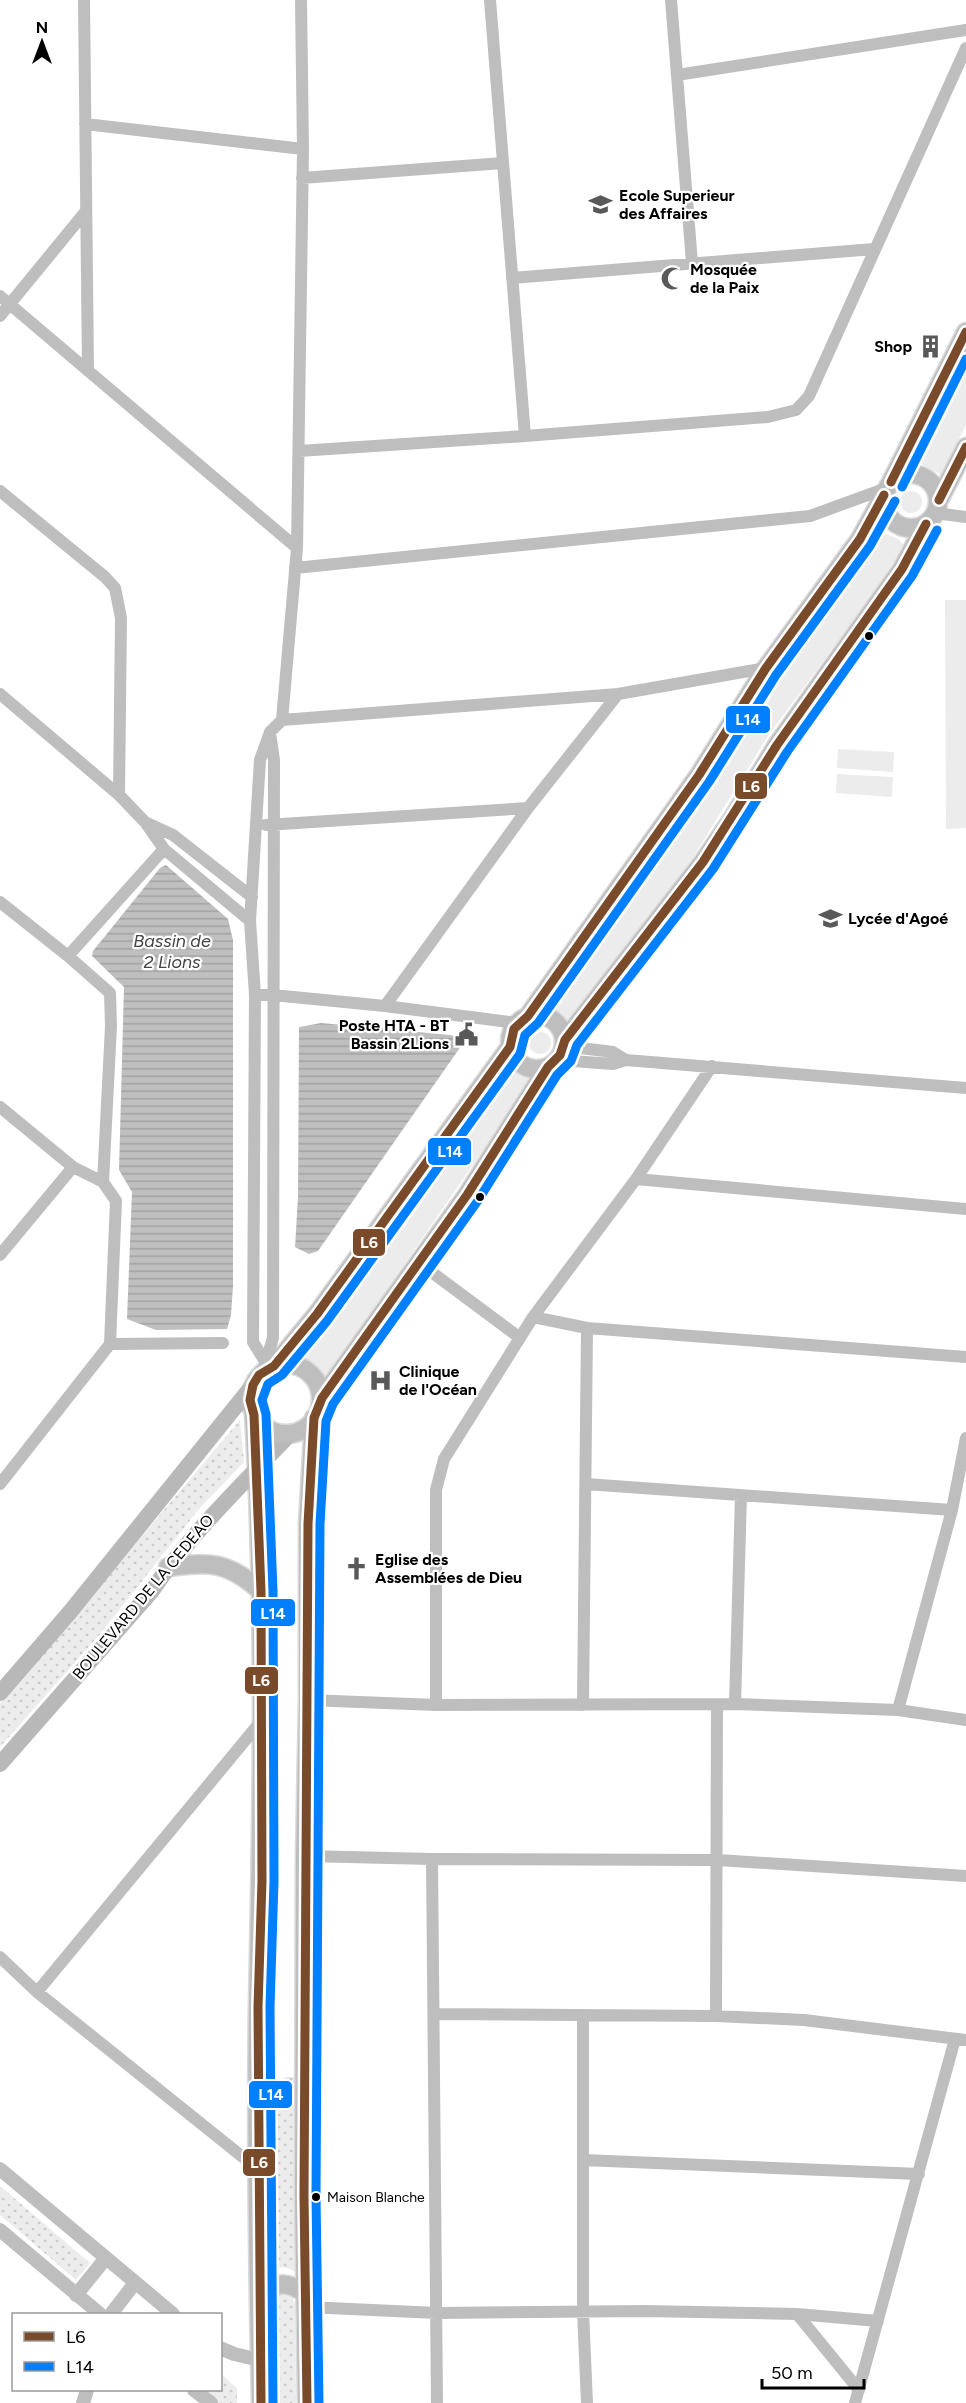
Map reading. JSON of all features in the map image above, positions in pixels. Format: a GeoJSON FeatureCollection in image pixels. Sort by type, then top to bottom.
{"type":"FeatureCollection","features":[{"type":"Feature","properties":{"kind":"main road"},"geometry":{"type":"LineString","coordinates":[[559,1053],[536,1069],[524,1066],[515,1058],[510,1047],[511,1034],[699,775],[766,668],[860,539],[966,332]]}},
{"type":"Feature","properties":{"kind":"main road"},"geometry":{"type":"LineString","coordinates":[[254,1415],[263,1426],[276,1433],[290,1434],[308,1426],[314,1418],[322,1398],[467,1195],[559,1053],[703,862],[777,746],[902,569],[966,447]]}},
{"type":"Feature","properties":{"kind":"main road"},"geometry":{"type":"LineString","coordinates":[[917,474],[930,481],[937,493],[933,512],[912,528],[898,525],[888,516],[884,502],[887,489],[903,475],[917,474]]}},
{"type":"Feature","properties":{"kind":"main road"},"geometry":{"type":"LineString","coordinates":[[522,1020],[540,1015],[552,1019],[561,1028],[559,1053]]}},
{"type":"Feature","properties":{"kind":"main road"},"geometry":{"type":"LineString","coordinates":[[0,1693],[70,1612],[259,1375],[317,1314],[510,1047]]}},
{"type":"Feature","properties":{"kind":"main road"},"geometry":{"type":"LineString","coordinates":[[269,1366],[291,1364],[307,1370],[318,1383],[322,1398]]}},
{"type":"Feature","properties":{"kind":"main road"},"geometry":{"type":"LineString","coordinates":[[253,1385],[250,1400],[254,1415],[261,1591],[262,1719],[258,2007],[261,2403]]}},
{"type":"Feature","properties":{"kind":"main road"},"geometry":{"type":"LineString","coordinates":[[307,2403],[305,1856],[308,1524],[314,1418]]}},
{"type":"Feature","properties":{"kind":"main road","name":"BOULEVARD DE LA CEDEAO"},"geometry":{"type":"LineString","coordinates":[[0,1764],[151,1592],[168,1567],[212,1515],[290,1434]]}},
{"type":"Feature","properties":{"kind":"main road"},"geometry":{"type":"LineString","coordinates":[[168,1567],[204,1563],[219,1566],[243,1576],[261,1591]]}},
{"type":"Feature","properties":{"kind":"main road"},"geometry":{"type":"LineString","coordinates":[[260,2293],[271,2285],[283,2283],[294,2285],[307,2300]]}},
{"type":"Feature","properties":{"kind":"street"},"geometry":{"type":"LineString","coordinates":[[84,0],[88,371]]}},
{"type":"Feature","properties":{"kind":"street"},"geometry":{"type":"LineString","coordinates":[[269,1366],[254,1342],[255,995],[250,921],[260,760],[270,732],[282,720],[297,548],[303,149],[301,0]]}},
{"type":"Feature","properties":{"kind":"street"},"geometry":{"type":"LineString","coordinates":[[490,0],[525,436]]}},
{"type":"Feature","properties":{"kind":"street"},"geometry":{"type":"LineString","coordinates":[[671,0],[692,263]]}},
{"type":"Feature","properties":{"kind":"street"},"geometry":{"type":"LineString","coordinates":[[677,75],[966,30]]}},
{"type":"Feature","properties":{"kind":"street"},"geometry":{"type":"LineString","coordinates":[[298,451],[768,417],[796,410],[808,396],[966,48]]}},
{"type":"Feature","properties":{"kind":"street"},"geometry":{"type":"LineString","coordinates":[[85,124],[303,149]]}},
{"type":"Feature","properties":{"kind":"street"},"geometry":{"type":"LineString","coordinates":[[302,178],[503,163]]}},
{"type":"Feature","properties":{"kind":"street"},"geometry":{"type":"LineString","coordinates":[[0,316],[5,300],[86,211]]}},
{"type":"Feature","properties":{"kind":"street"},"geometry":{"type":"LineString","coordinates":[[512,278],[873,249]]}},
{"type":"Feature","properties":{"kind":"street"},"geometry":{"type":"LineString","coordinates":[[5,300],[297,548]]}},
{"type":"Feature","properties":{"kind":"street"},"geometry":{"type":"LineString","coordinates":[[295,568],[810,516],[887,489]]}},
{"type":"Feature","properties":{"kind":"street"},"geometry":{"type":"LineString","coordinates":[[0,491],[105,577],[115,588],[121,618],[119,795]]}},
{"type":"Feature","properties":{"kind":"street"},"geometry":{"type":"LineString","coordinates":[[933,512],[966,517]]}},
{"type":"Feature","properties":{"kind":"street"},"geometry":{"type":"LineString","coordinates":[[282,720],[618,694],[766,668]]}},
{"type":"Feature","properties":{"kind":"street"},"geometry":{"type":"LineString","coordinates":[[0,694],[119,795],[146,822],[164,849],[250,921]]}},
{"type":"Feature","properties":{"kind":"street"},"geometry":{"type":"LineString","coordinates":[[385,1006],[528,808],[618,694]]}},
{"type":"Feature","properties":{"kind":"street"},"geometry":{"type":"LineString","coordinates":[[269,1366],[273,1338],[274,760],[270,732]]}},
{"type":"Feature","properties":{"kind":"street"},"geometry":{"type":"LineString","coordinates":[[256,826],[528,808]]}},
{"type":"Feature","properties":{"kind":"street"},"geometry":{"type":"LineString","coordinates":[[146,822],[173,835],[252,897]]}},
{"type":"Feature","properties":{"kind":"street"},"geometry":{"type":"LineString","coordinates":[[68,956],[164,849]]}},
{"type":"Feature","properties":{"kind":"street"},"geometry":{"type":"LineString","coordinates":[[0,902],[110,993],[111,1026],[103,1182]]}},
{"type":"Feature","properties":{"kind":"street"},"geometry":{"type":"LineString","coordinates":[[255,995],[522,1020]]}},
{"type":"Feature","properties":{"kind":"street"},"geometry":{"type":"LineString","coordinates":[[559,1053],[613,1064],[626,1059],[966,1088]]}},
{"type":"Feature","properties":{"kind":"street"},"geometry":{"type":"LineString","coordinates":[[436,1705],[436,1490],[444,1459],[533,1317],[636,1179],[712,1066]]}},
{"type":"Feature","properties":{"kind":"street"},"geometry":{"type":"LineString","coordinates":[[0,1107],[74,1167],[103,1182],[116,1201],[110,1344],[0,1484]]}},
{"type":"Feature","properties":{"kind":"street"},"geometry":{"type":"LineString","coordinates":[[0,1255],[74,1167]]}},
{"type":"Feature","properties":{"kind":"street"},"geometry":{"type":"LineString","coordinates":[[636,1179],[966,1209]]}},
{"type":"Feature","properties":{"kind":"street"},"geometry":{"type":"LineString","coordinates":[[418,1262],[520,1338]]}},
{"type":"Feature","properties":{"kind":"street"},"geometry":{"type":"LineString","coordinates":[[533,1317],[587,1328],[966,1357]]}},
{"type":"Feature","properties":{"kind":"street"},"geometry":{"type":"LineString","coordinates":[[583,1705],[587,1328]]}},
{"type":"Feature","properties":{"kind":"street"},"geometry":{"type":"LineString","coordinates":[[110,1344],[223,1343]]}},
{"type":"Feature","properties":{"kind":"street"},"geometry":{"type":"LineString","coordinates":[[897,1710],[952,1510],[966,1438]]}},
{"type":"Feature","properties":{"kind":"street"},"geometry":{"type":"LineString","coordinates":[[586,1484],[952,1510]]}},
{"type":"Feature","properties":{"kind":"street"},"geometry":{"type":"LineString","coordinates":[[735,1704],[741,1495]]}},
{"type":"Feature","properties":{"kind":"street"},"geometry":{"type":"LineString","coordinates":[[308,1700],[436,1705],[735,1704],[897,1710],[966,1720]]}},
{"type":"Feature","properties":{"kind":"street"},"geometry":{"type":"LineString","coordinates":[[716,2016],[717,1705]]}},
{"type":"Feature","properties":{"kind":"street"},"geometry":{"type":"LineString","coordinates":[[37,1992],[262,1719]]}},
{"type":"Feature","properties":{"kind":"street"},"geometry":{"type":"LineString","coordinates":[[305,1856],[718,1860],[966,1876]]}},
{"type":"Feature","properties":{"kind":"street"},"geometry":{"type":"LineString","coordinates":[[432,1859],[437,2403]]}},
{"type":"Feature","properties":{"kind":"street"},"geometry":{"type":"LineString","coordinates":[[0,1957],[37,1992],[259,2170]]}},
{"type":"Feature","properties":{"kind":"street"},"geometry":{"type":"LineString","coordinates":[[434,2014],[716,2016],[814,2021],[961,2039],[919,2174],[855,2403]]}},
{"type":"Feature","properties":{"kind":"street"},"geometry":{"type":"LineString","coordinates":[[583,2015],[583,2311],[587,2403]]}},
{"type":"Feature","properties":{"kind":"street"},"geometry":{"type":"LineString","coordinates":[[584,2160],[919,2174]]}},
{"type":"Feature","properties":{"kind":"street"},"geometry":{"type":"LineString","coordinates":[[0,2169],[172,2313]]}},
{"type":"Feature","properties":{"kind":"street"},"geometry":{"type":"LineString","coordinates":[[0,2230],[99,2313]]}},
{"type":"Feature","properties":{"kind":"street"},"geometry":{"type":"LineString","coordinates":[[76,2295],[106,2258]]}},
{"type":"Feature","properties":{"kind":"street"},"geometry":{"type":"LineString","coordinates":[[112,2313],[135,2283]]}},
{"type":"Feature","properties":{"kind":"street"},"geometry":{"type":"LineString","coordinates":[[307,2300],[437,2313],[583,2311],[797,2314],[878,2321]]}},
{"type":"Feature","properties":{"kind":"street"},"geometry":{"type":"LineString","coordinates":[[797,2314],[859,2390]]}},
{"type":"Feature","properties":{"kind":"street"},"geometry":{"type":"LineString","coordinates":[[222,2349],[260,2360]]}},
{"type":"Feature","properties":{"kind":"street"},"geometry":{"type":"LineString","coordinates":[[195,2391],[211,2403]]}},
{"type":"Feature","properties":{"kind":"shaded area"},"geometry":{"type":"Polygon","coordinates":[[[966,360],[966,425],[941,475],[915,460],[966,360]]]}},
{"type":"Feature","properties":{"kind":"shaded area"},"geometry":{"type":"Polygon","coordinates":[[[911,491],[919,494],[922,502],[919,510],[911,513],[903,510],[900,502],[903,494],[911,491]]]}},
{"type":"Feature","properties":{"kind":"shaded area"},"geometry":{"type":"Polygon","coordinates":[[[877,530],[898,539],[904,545],[878,587],[768,736],[694,856],[569,1025],[547,1009],[652,862],[776,671],[833,599],[877,530]]]}},
{"type":"Feature","properties":{"kind":"shaded area"},"geometry":{"type":"Polygon","coordinates":[[[945,600],[966,600],[966,828],[946,829],[945,600]]]}},
{"type":"Feature","properties":{"kind":"shaded area"},"geometry":{"type":"Polygon","coordinates":[[[838,749],[894,752],[893,772],[837,768],[838,749]]]}},
{"type":"Feature","properties":{"kind":"shaded area"},"geometry":{"type":"Polygon","coordinates":[[[837,774],[893,777],[892,797],[836,793],[837,774]]]}},
{"type":"Feature","properties":{"kind":"shaded area"},"geometry":{"type":"Polygon","coordinates":[[[540,1032],[548,1035],[551,1043],[548,1051],[540,1054],[532,1051],[529,1043],[532,1035],[540,1032]]]}},
{"type":"Feature","properties":{"kind":"shaded area"},"geometry":{"type":"Polygon","coordinates":[[[507,1062],[527,1075],[531,1081],[329,1373],[323,1376],[310,1363],[299,1357],[299,1353],[394,1226],[507,1062]]]}},
{"type":"Feature","properties":{"kind":"shaded area"},"geometry":{"type":"Polygon","coordinates":[[[240,1420],[244,1462],[199,1509],[101,1633],[0,1747],[0,1704],[240,1420]]]}},
{"type":"Feature","properties":{"kind":"shaded area"},"geometry":{"type":"Polygon","coordinates":[[[285,2077],[295,2077],[295,2271],[283,2267],[270,2271],[269,2133],[285,2077]]]}},
{"type":"Feature","properties":{"kind":"shaded area"},"geometry":{"type":"Polygon","coordinates":[[[0,2186],[90,2263],[76,2280],[0,2215],[0,2186]]]}},
{"type":"Feature","properties":{"kind":"shaded area"},"geometry":{"type":"Polygon","coordinates":[[[282,2294],[292,2298],[295,2303],[296,2403],[270,2403],[268,2306],[273,2296],[282,2294]]]}},
{"type":"Feature","properties":{"kind":"shaded area"},"geometry":{"type":"Polygon","coordinates":[[[222,2375],[237,2388],[237,2403],[220,2403],[206,2391],[222,2391],[222,2375]]]}},
{"type":"Feature","properties":{"kind":"water","name":"Bassin de 2 Lions"},"geometry":{"type":"Polygon","coordinates":[[[166,865],[228,919],[233,940],[233,1286],[231,1315],[227,1329],[156,1330],[127,1319],[132,1192],[119,1170],[124,987],[92,956],[93,951],[160,868],[166,865]]]}},
{"type":"Feature","properties":{"kind":"water"},"geometry":{"type":"Polygon","coordinates":[[[321,1023],[450,1035],[466,1039],[318,1251],[309,1254],[295,1247],[298,1197],[299,1027],[321,1023]]]}},
{"type":"Feature","properties":{"kind":"transit line","name":"L6"},"geometry":{"type":"LineString","coordinates":[[891,482],[966,332]]}},
{"type":"Feature","properties":{"kind":"transit line","name":"L14"},"geometry":{"type":"LineString","coordinates":[[902,487],[966,359]]}},
{"type":"Feature","properties":{"kind":"transit line","name":"L6"},"geometry":{"type":"LineString","coordinates":[[939,500],[966,447]]}},
{"type":"Feature","properties":{"kind":"transit line","name":"L6"},"geometry":{"type":"LineString","coordinates":[[510,1047],[514,1029],[528,1016],[699,775],[766,668],[860,539],[884,495]]}},
{"type":"Feature","properties":{"kind":"transit line","name":"L14"},"geometry":{"type":"LineString","coordinates":[[273,2403],[270,2007],[274,1881],[273,1591],[266,1414],[262,1400],[268,1384],[282,1375],[327,1321],[520,1054],[525,1035],[538,1023],[709,782],[776,675],[870,546],[895,501]]}},
{"type":"Feature","properties":{"kind":"transit line","name":"L6"},"geometry":{"type":"LineString","coordinates":[[565,1040],[703,862],[777,745],[902,569],[926,524]]}},
{"type":"Feature","properties":{"kind":"transit line","name":"L14"},"geometry":{"type":"LineString","coordinates":[[319,2403],[316,2196],[320,1524],[326,1421],[333,1404],[477,1202],[557,1075],[571,1061],[577,1045],[713,869],[787,752],[912,576],[937,530]]}},
{"type":"Feature","properties":{"kind":"transit line","name":"L6"},"geometry":{"type":"LineString","coordinates":[[307,2403],[304,2196],[308,1524],[314,1418],[322,1398],[467,1195],[548,1067],[560,1055],[565,1040]]}},
{"type":"Feature","properties":{"kind":"transit line","name":"L6"},"geometry":{"type":"LineString","coordinates":[[261,2403],[258,2007],[262,1881],[261,1591],[254,1415],[250,1400],[253,1385],[259,1375],[274,1366],[317,1314],[510,1047]]}},
{"type":"Feature","properties":{"kind":"place","name":"Ecole Superieur des Affaires"},"geometry":{"type":"Point","coordinates":[601,204]}},
{"type":"Feature","properties":{"kind":"place","name":"Mosquée de la Paix"},"geometry":{"type":"Point","coordinates":[672,278]}},
{"type":"Feature","properties":{"kind":"place","name":"Shop"},"geometry":{"type":"Point","coordinates":[930,346]}},
{"type":"Feature","properties":{"kind":"place","name":"Lycée d'Agoé"},"geometry":{"type":"Point","coordinates":[830,918]}},
{"type":"Feature","properties":{"kind":"place","name":"Poste HTA - BT Bassin 2Lions"},"geometry":{"type":"Point","coordinates":[467,1034]}},
{"type":"Feature","properties":{"kind":"place","name":"Clinique de l'Océan"},"geometry":{"type":"Point","coordinates":[381,1380]}},
{"type":"Feature","properties":{"kind":"place","name":"Eglise des Assemblées de Dieu"},"geometry":{"type":"Point","coordinates":[357,1568]}},
{"type":"Feature","properties":{"kind":"place","name":"Maison Blanche"},"geometry":{"type":"Point","coordinates":[316,2197]}}]}
